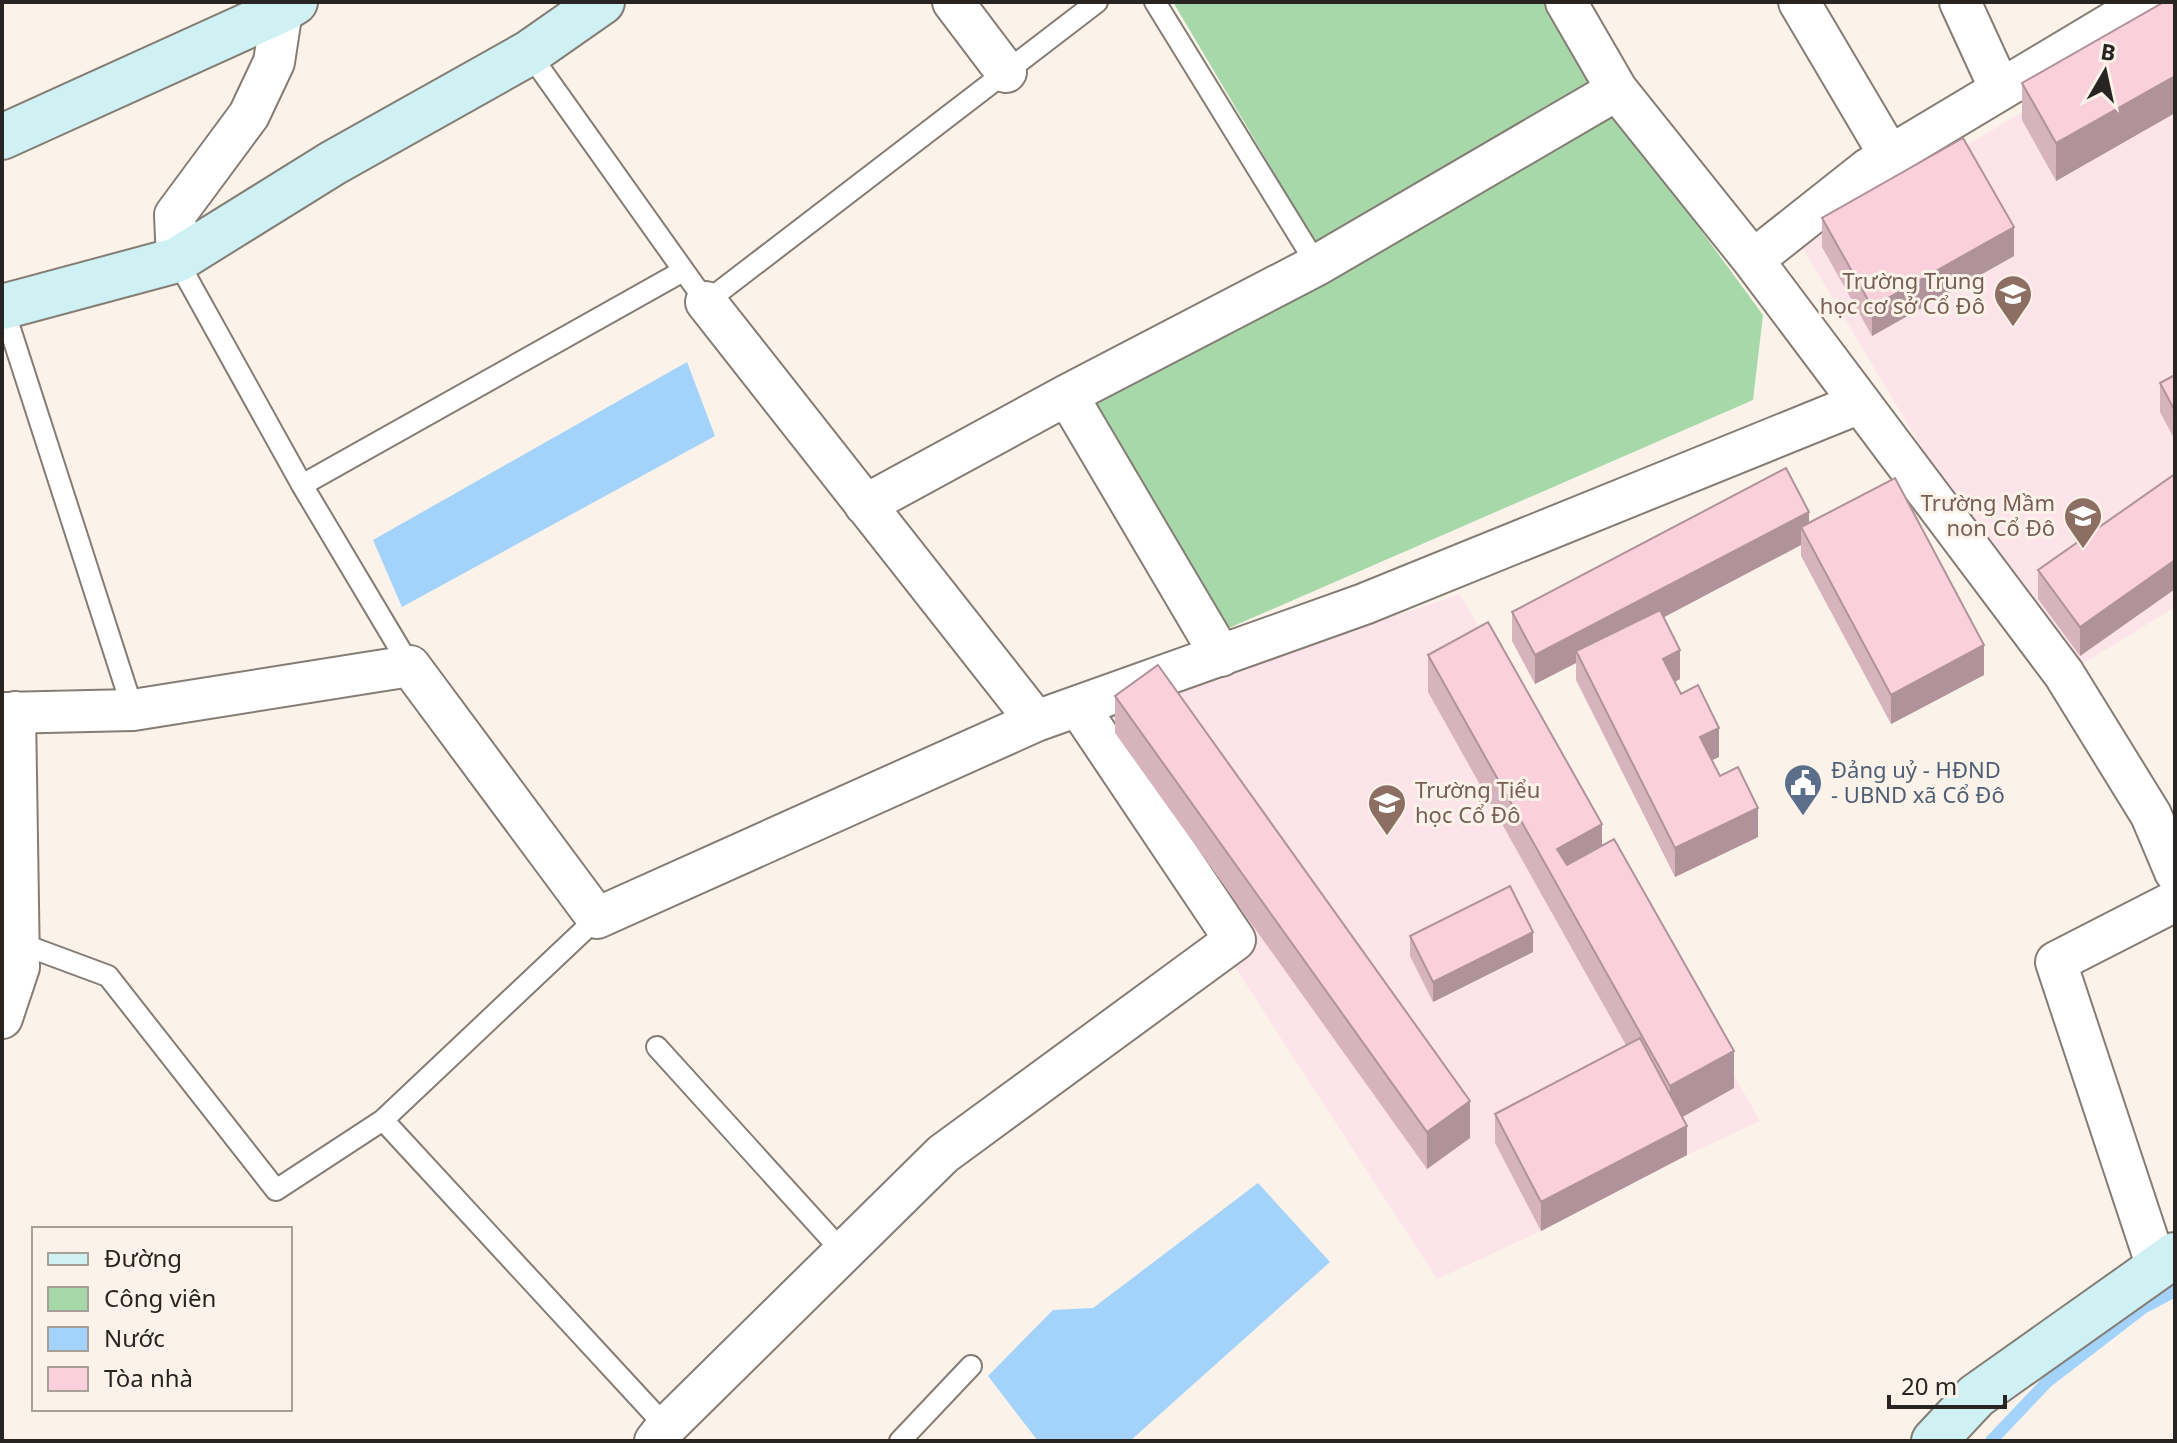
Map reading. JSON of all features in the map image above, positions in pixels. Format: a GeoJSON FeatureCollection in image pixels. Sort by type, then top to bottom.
{"type":"FeatureCollection","features":[{"type":"Feature","properties":{"kind":"main road"},"geometry":{"type":"LineString","coordinates":[[2,307],[177,260],[333,163],[529,53],[602,2]]}},
{"type":"Feature","properties":{"kind":"main road"},"geometry":{"type":"LineString","coordinates":[[2,137],[289,6]]}},
{"type":"Feature","properties":{"kind":"main road"},"geometry":{"type":"LineString","coordinates":[[1934,1441],[1976,1396],[2166,1261]]}},
{"type":"Feature","properties":{"kind":"street"},"geometry":{"type":"LineString","coordinates":[[953,2],[1006,72]]}},
{"type":"Feature","properties":{"kind":"street"},"geometry":{"type":"LineString","coordinates":[[1566,2],[1617,90],[1753,260],[2163,810],[2175,872]]}},
{"type":"Feature","properties":{"kind":"street"},"geometry":{"type":"LineString","coordinates":[[1799,2],[1890,156]]}},
{"type":"Feature","properties":{"kind":"street"},"geometry":{"type":"LineString","coordinates":[[1960,2],[2000,89]]}},
{"type":"Feature","properties":{"kind":"street"},"geometry":{"type":"LineString","coordinates":[[1753,260],[1868,169],[2147,2]]}},
{"type":"Feature","properties":{"kind":"street"},"geometry":{"type":"LineString","coordinates":[[177,260],[175,215],[249,115],[274,62],[289,6]]}},
{"type":"Feature","properties":{"kind":"street"},"geometry":{"type":"LineString","coordinates":[[865,505],[1067,395],[1317,265],[1617,90]]}},
{"type":"Feature","properties":{"kind":"street"},"geometry":{"type":"LineString","coordinates":[[694,286],[1036,721]]}},
{"type":"Feature","properties":{"kind":"street"},"geometry":{"type":"LineString","coordinates":[[1067,395],[1221,656]]}},
{"type":"Feature","properties":{"kind":"street"},"geometry":{"type":"LineString","coordinates":[[2,1018],[19,967],[8,713],[133,710],[410,666],[597,918],[1036,721],[1364,604],[1860,403]]}},
{"type":"Feature","properties":{"kind":"street"},"geometry":{"type":"LineString","coordinates":[[667,1436],[842,1251],[943,1154],[1235,940],[1078,706]]}},
{"type":"Feature","properties":{"kind":"street"},"geometry":{"type":"LineString","coordinates":[[2166,1261],[2056,962],[2175,901]]}},
{"type":"Feature","properties":{"kind":"lane"},"geometry":{"type":"LineString","coordinates":[[302,485],[694,286],[1006,72],[1097,2]]}},
{"type":"Feature","properties":{"kind":"lane"},"geometry":{"type":"LineString","coordinates":[[1155,2],[1317,265]]}},
{"type":"Feature","properties":{"kind":"lane"},"geometry":{"type":"LineString","coordinates":[[529,53],[694,286]]}},
{"type":"Feature","properties":{"kind":"lane"},"geometry":{"type":"LineString","coordinates":[[177,260],[302,485],[410,666]]}},
{"type":"Feature","properties":{"kind":"lane"},"geometry":{"type":"LineString","coordinates":[[2,307],[133,710]]}},
{"type":"Feature","properties":{"kind":"lane"},"geometry":{"type":"LineString","coordinates":[[19,943],[108,976],[276,1190],[383,1120],[597,918]]}},
{"type":"Feature","properties":{"kind":"lane"},"geometry":{"type":"LineString","coordinates":[[657,1047],[842,1251]]}},
{"type":"Feature","properties":{"kind":"lane"},"geometry":{"type":"LineString","coordinates":[[383,1120],[667,1436]]}},
{"type":"Feature","properties":{"kind":"lane"},"geometry":{"type":"LineString","coordinates":[[900,1441],[971,1366]]}},
{"type":"Feature","properties":{"kind":"shaded area","name":"Trường Trung học cơ sở Cổ Đô"},"geometry":{"type":"Polygon","coordinates":[[[2175,20],[2175,607],[2079,666],[1948,492],[1801,245],[2175,20]]]}},
{"type":"Feature","properties":{"kind":"shaded area","name":"Trường Tiểu học Cổ Đô"},"geometry":{"type":"Polygon","coordinates":[[[1460,594],[1760,1121],[1541,1231],[1437,1279],[1231,961],[1100,731],[1107,713],[1460,594]]]}},
{"type":"Feature","properties":{"kind":"green space"},"geometry":{"type":"Polygon","coordinates":[[[1173,2],[1544,2],[1595,88],[1320,250],[1173,2]]]}},
{"type":"Feature","properties":{"kind":"green space"},"geometry":{"type":"Polygon","coordinates":[[[1612,109],[1763,315],[1753,400],[1229,628],[1086,409],[1612,109]]]}},
{"type":"Feature","properties":{"kind":"water"},"geometry":{"type":"Polygon","coordinates":[[[687,362],[715,436],[402,607],[373,540],[687,362]]]}},
{"type":"Feature","properties":{"kind":"water"},"geometry":{"type":"Polygon","coordinates":[[[1258,1183],[1330,1262],[1130,1441],[1038,1441],[988,1376],[1053,1310],[1093,1308],[1258,1183]]]}},
{"type":"Feature","properties":{"kind":"building"},"geometry":{"type":"Polygon","coordinates":[[[2164,2],[2175,2],[2175,76],[2056,143],[2022,83],[2164,2]]]}},
{"type":"Feature","properties":{"kind":"building"},"geometry":{"type":"Polygon","coordinates":[[[1963,138],[2014,227],[1872,307],[1822,218],[1963,138]]]}},
{"type":"Feature","properties":{"kind":"building"},"geometry":{"type":"Polygon","coordinates":[[[2175,375],[2175,411],[2160,383],[2175,375]]]}},
{"type":"Feature","properties":{"kind":"building"},"geometry":{"type":"Polygon","coordinates":[[[1786,468],[1809,512],[1535,655],[1512,612],[1786,468]]]}},
{"type":"Feature","properties":{"kind":"building"},"geometry":{"type":"Polygon","coordinates":[[[2175,474],[2175,560],[2080,627],[2038,570],[2175,474]]]}},
{"type":"Feature","properties":{"kind":"building"},"geometry":{"type":"Polygon","coordinates":[[[1895,478],[1984,645],[1891,695],[1801,527],[1895,478]]]}},
{"type":"Feature","properties":{"kind":"building"},"geometry":{"type":"Polygon","coordinates":[[[1660,610],[1680,650],[1663,659],[1681,694],[1698,685],[1719,728],[1700,737],[1720,776],[1738,767],[1758,808],[1675,848],[1576,651],[1660,610]]]}},
{"type":"Feature","properties":{"kind":"building"},"geometry":{"type":"Polygon","coordinates":[[[1488,622],[1602,824],[1557,849],[1567,865],[1614,839],[1734,1051],[1670,1086],[1428,655],[1488,622]]]}},
{"type":"Feature","properties":{"kind":"building"},"geometry":{"type":"Polygon","coordinates":[[[1158,665],[1470,1101],[1427,1132],[1115,696],[1158,665]]]}},
{"type":"Feature","properties":{"kind":"building"},"geometry":{"type":"Polygon","coordinates":[[[1510,886],[1533,932],[1433,982],[1410,936],[1510,886]]]}},
{"type":"Feature","properties":{"kind":"building"},"geometry":{"type":"Polygon","coordinates":[[[1640,1038],[1687,1126],[1541,1202],[1495,1114],[1640,1038]]]}},
{"type":"Feature","properties":{"kind":"waterway"},"geometry":{"type":"LineString","coordinates":[[1991,1441],[2047,1382],[2143,1308],[2175,1291]]}},
{"type":"Feature","properties":{"kind":"place","name":"Trường Trung học cơ sở Cổ Đô"},"geometry":{"type":"Point","coordinates":[2013,328]}},
{"type":"Feature","properties":{"kind":"place","name":"Trường Mầm non Cổ Đô"},"geometry":{"type":"Point","coordinates":[2083,550]}},
{"type":"Feature","properties":{"kind":"place","name":"Đảng uỷ - HĐND - UBND xã Cổ Đô"},"geometry":{"type":"Point","coordinates":[1803,817]}},
{"type":"Feature","properties":{"kind":"place","name":"Trường Tiểu học Cổ Đô"},"geometry":{"type":"Point","coordinates":[1387,837]}}]}
